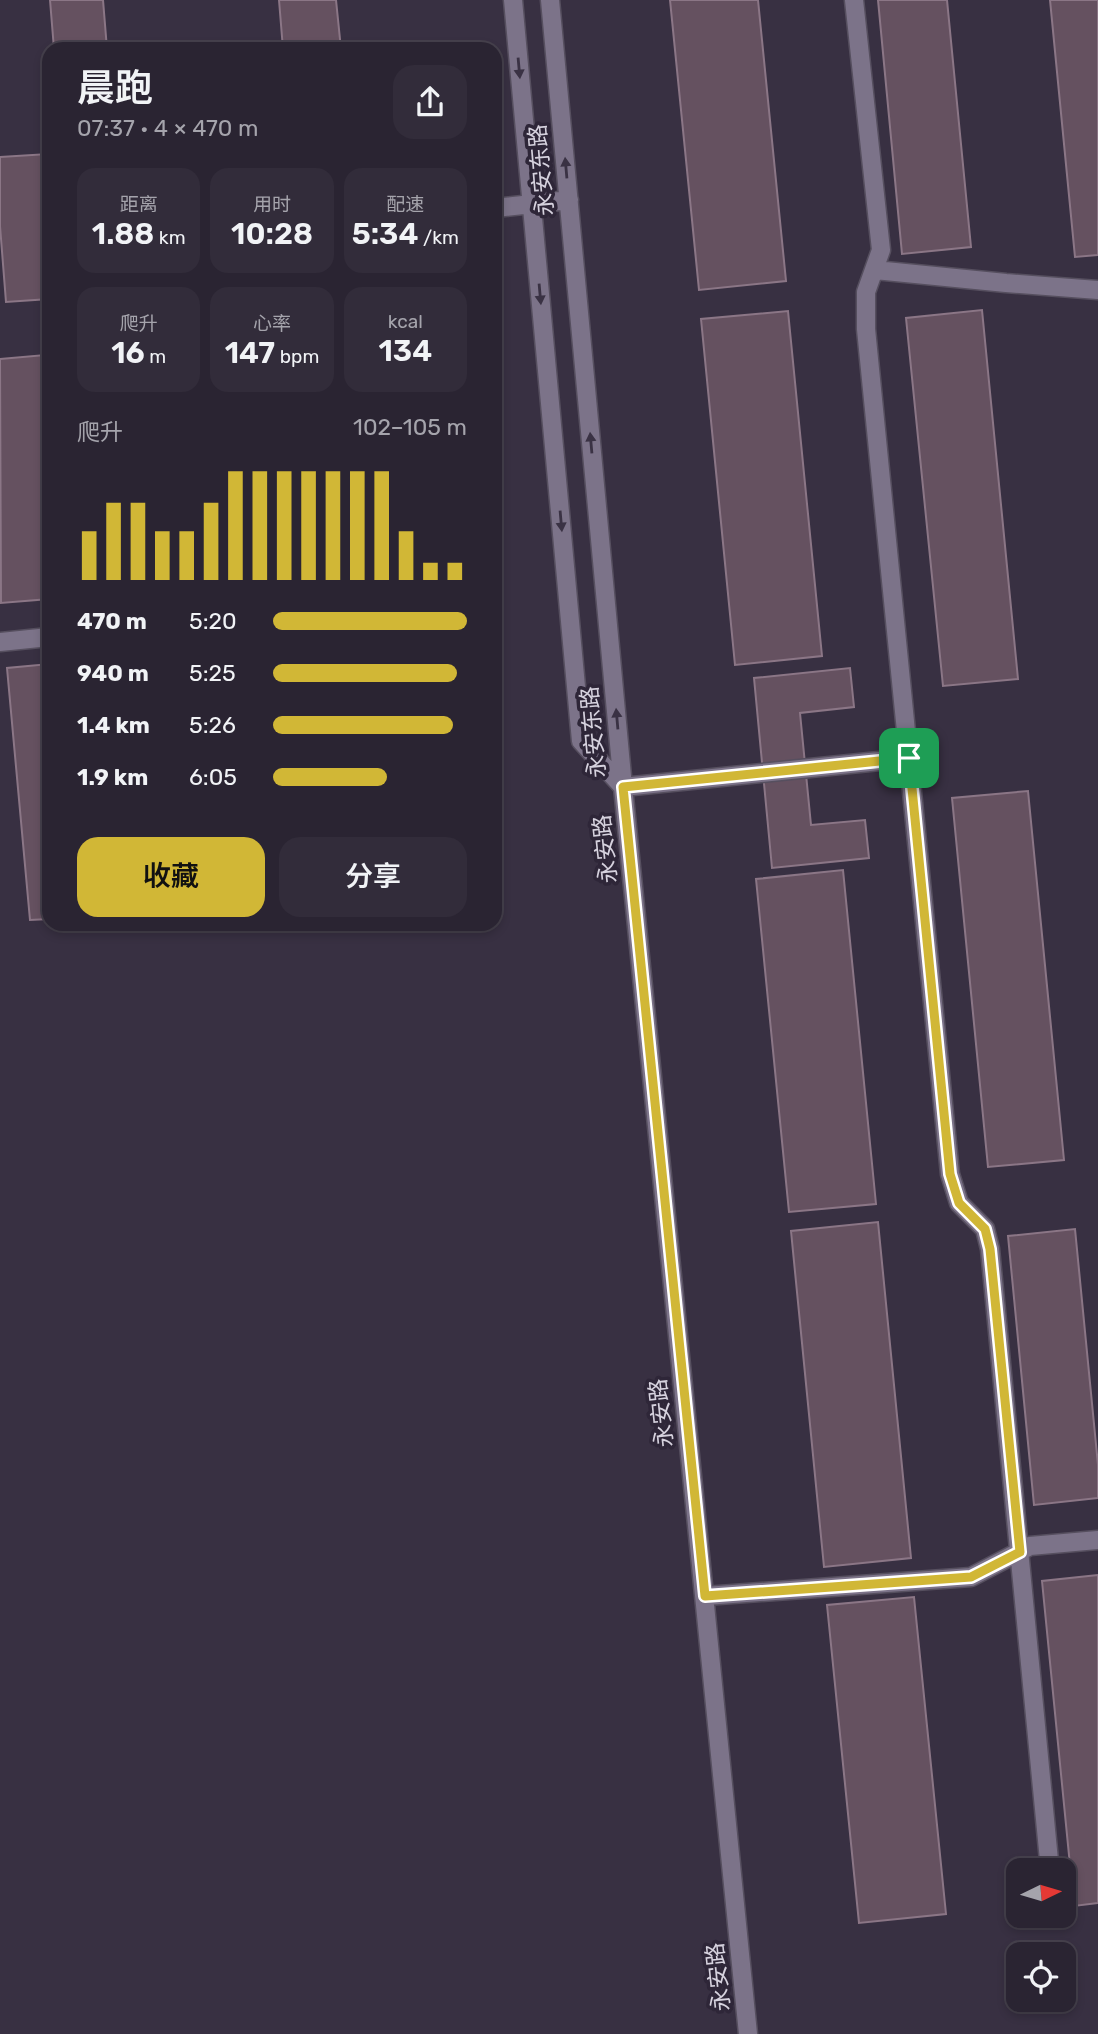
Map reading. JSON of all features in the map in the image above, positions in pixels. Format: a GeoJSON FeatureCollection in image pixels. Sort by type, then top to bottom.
{"type":"FeatureCollection","features":[{"type":"Feature","properties":{"kind":"street","name":"永安东路"},"geometry":{"type":"LineString","coordinates":[[513,0],[581,741],[623,787]]}},
{"type":"Feature","properties":{"kind":"street","name":"永安东路"},"geometry":{"type":"LineString","coordinates":[[550,0],[623,787]]}},
{"type":"Feature","properties":{"kind":"street"},"geometry":{"type":"LineString","coordinates":[[854,0],[881,250],[866,292],[866,328],[950,1174],[959,1203],[985,1229],[990,1249],[1049,1858]]}},
{"type":"Feature","properties":{"kind":"street"},"geometry":{"type":"LineString","coordinates":[[502,207],[569,200]]}},
{"type":"Feature","properties":{"kind":"street"},"geometry":{"type":"LineString","coordinates":[[876,270],[1098,290]]}},
{"type":"Feature","properties":{"kind":"street"},"geometry":{"type":"LineString","coordinates":[[0,642],[42,638]]}},
{"type":"Feature","properties":{"kind":"street"},"geometry":{"type":"LineString","coordinates":[[623,787],[909,758]]}},
{"type":"Feature","properties":{"kind":"street","name":"永安路"},"geometry":{"type":"LineString","coordinates":[[623,787],[748,2034]]}},
{"type":"Feature","properties":{"kind":"street"},"geometry":{"type":"LineString","coordinates":[[705,1596],[971,1577],[1030,1546],[1098,1540]]}},
{"type":"Feature","properties":{"kind":"building"},"geometry":{"type":"Polygon","coordinates":[[[50,0],[103,0],[106,42],[53,42],[50,0]]]}},
{"type":"Feature","properties":{"kind":"building"},"geometry":{"type":"Polygon","coordinates":[[[279,0],[336,0],[340,42],[282,42],[279,0]]]}},
{"type":"Feature","properties":{"kind":"building"},"geometry":{"type":"Polygon","coordinates":[[[670,0],[758,0],[786,281],[699,290],[670,0]]]}},
{"type":"Feature","properties":{"kind":"building"},"geometry":{"type":"Polygon","coordinates":[[[878,0],[947,0],[971,247],[902,254],[878,0]]]}},
{"type":"Feature","properties":{"kind":"building"},"geometry":{"type":"Polygon","coordinates":[[[1050,0],[1098,0],[1098,255],[1075,257],[1050,0]]]}},
{"type":"Feature","properties":{"kind":"building"},"geometry":{"type":"Polygon","coordinates":[[[42,154],[42,299],[6,302],[0,226],[0,157],[42,154]]]}},
{"type":"Feature","properties":{"kind":"building"},"geometry":{"type":"Polygon","coordinates":[[[982,310],[1018,679],[943,686],[906,318],[982,310]]]}},
{"type":"Feature","properties":{"kind":"building"},"geometry":{"type":"Polygon","coordinates":[[[788,311],[822,656],[735,665],[701,319],[788,311]]]}},
{"type":"Feature","properties":{"kind":"building"},"geometry":{"type":"Polygon","coordinates":[[[42,355],[42,600],[1,603],[0,359],[42,355]]]}},
{"type":"Feature","properties":{"kind":"building"},"geometry":{"type":"Polygon","coordinates":[[[42,665],[42,919],[30,920],[7,668],[42,665]]]}},
{"type":"Feature","properties":{"kind":"building"},"geometry":{"type":"Polygon","coordinates":[[[850,668],[854,707],[800,713],[811,825],[865,820],[869,858],[772,868],[754,678],[850,668]]]}},
{"type":"Feature","properties":{"kind":"building"},"geometry":{"type":"Polygon","coordinates":[[[1028,791],[1064,1160],[988,1167],[952,798],[1028,791]]]}},
{"type":"Feature","properties":{"kind":"building"},"geometry":{"type":"Polygon","coordinates":[[[843,870],[876,1204],[789,1212],[756,879],[843,870]]]}},
{"type":"Feature","properties":{"kind":"building"},"geometry":{"type":"Polygon","coordinates":[[[878,1222],[911,1558],[824,1567],[791,1231],[878,1222]]]}},
{"type":"Feature","properties":{"kind":"building"},"geometry":{"type":"Polygon","coordinates":[[[1075,1229],[1098,1465],[1098,1498],[1034,1505],[1008,1236],[1075,1229]]]}},
{"type":"Feature","properties":{"kind":"building"},"geometry":{"type":"Polygon","coordinates":[[[1098,1575],[1098,1903],[1076,1906],[1076,1858],[1069,1858],[1042,1581],[1098,1575]]]}},
{"type":"Feature","properties":{"kind":"building"},"geometry":{"type":"Polygon","coordinates":[[[914,1597],[946,1914],[859,1923],[827,1605],[914,1597]]]}},
{"type":"Feature","properties":{"kind":"route"},"geometry":{"type":"LineString","coordinates":[[909,758],[950,1174],[959,1203],[985,1229],[990,1249],[1020,1552],[971,1577],[705,1596],[623,787],[909,758]]}}]}
